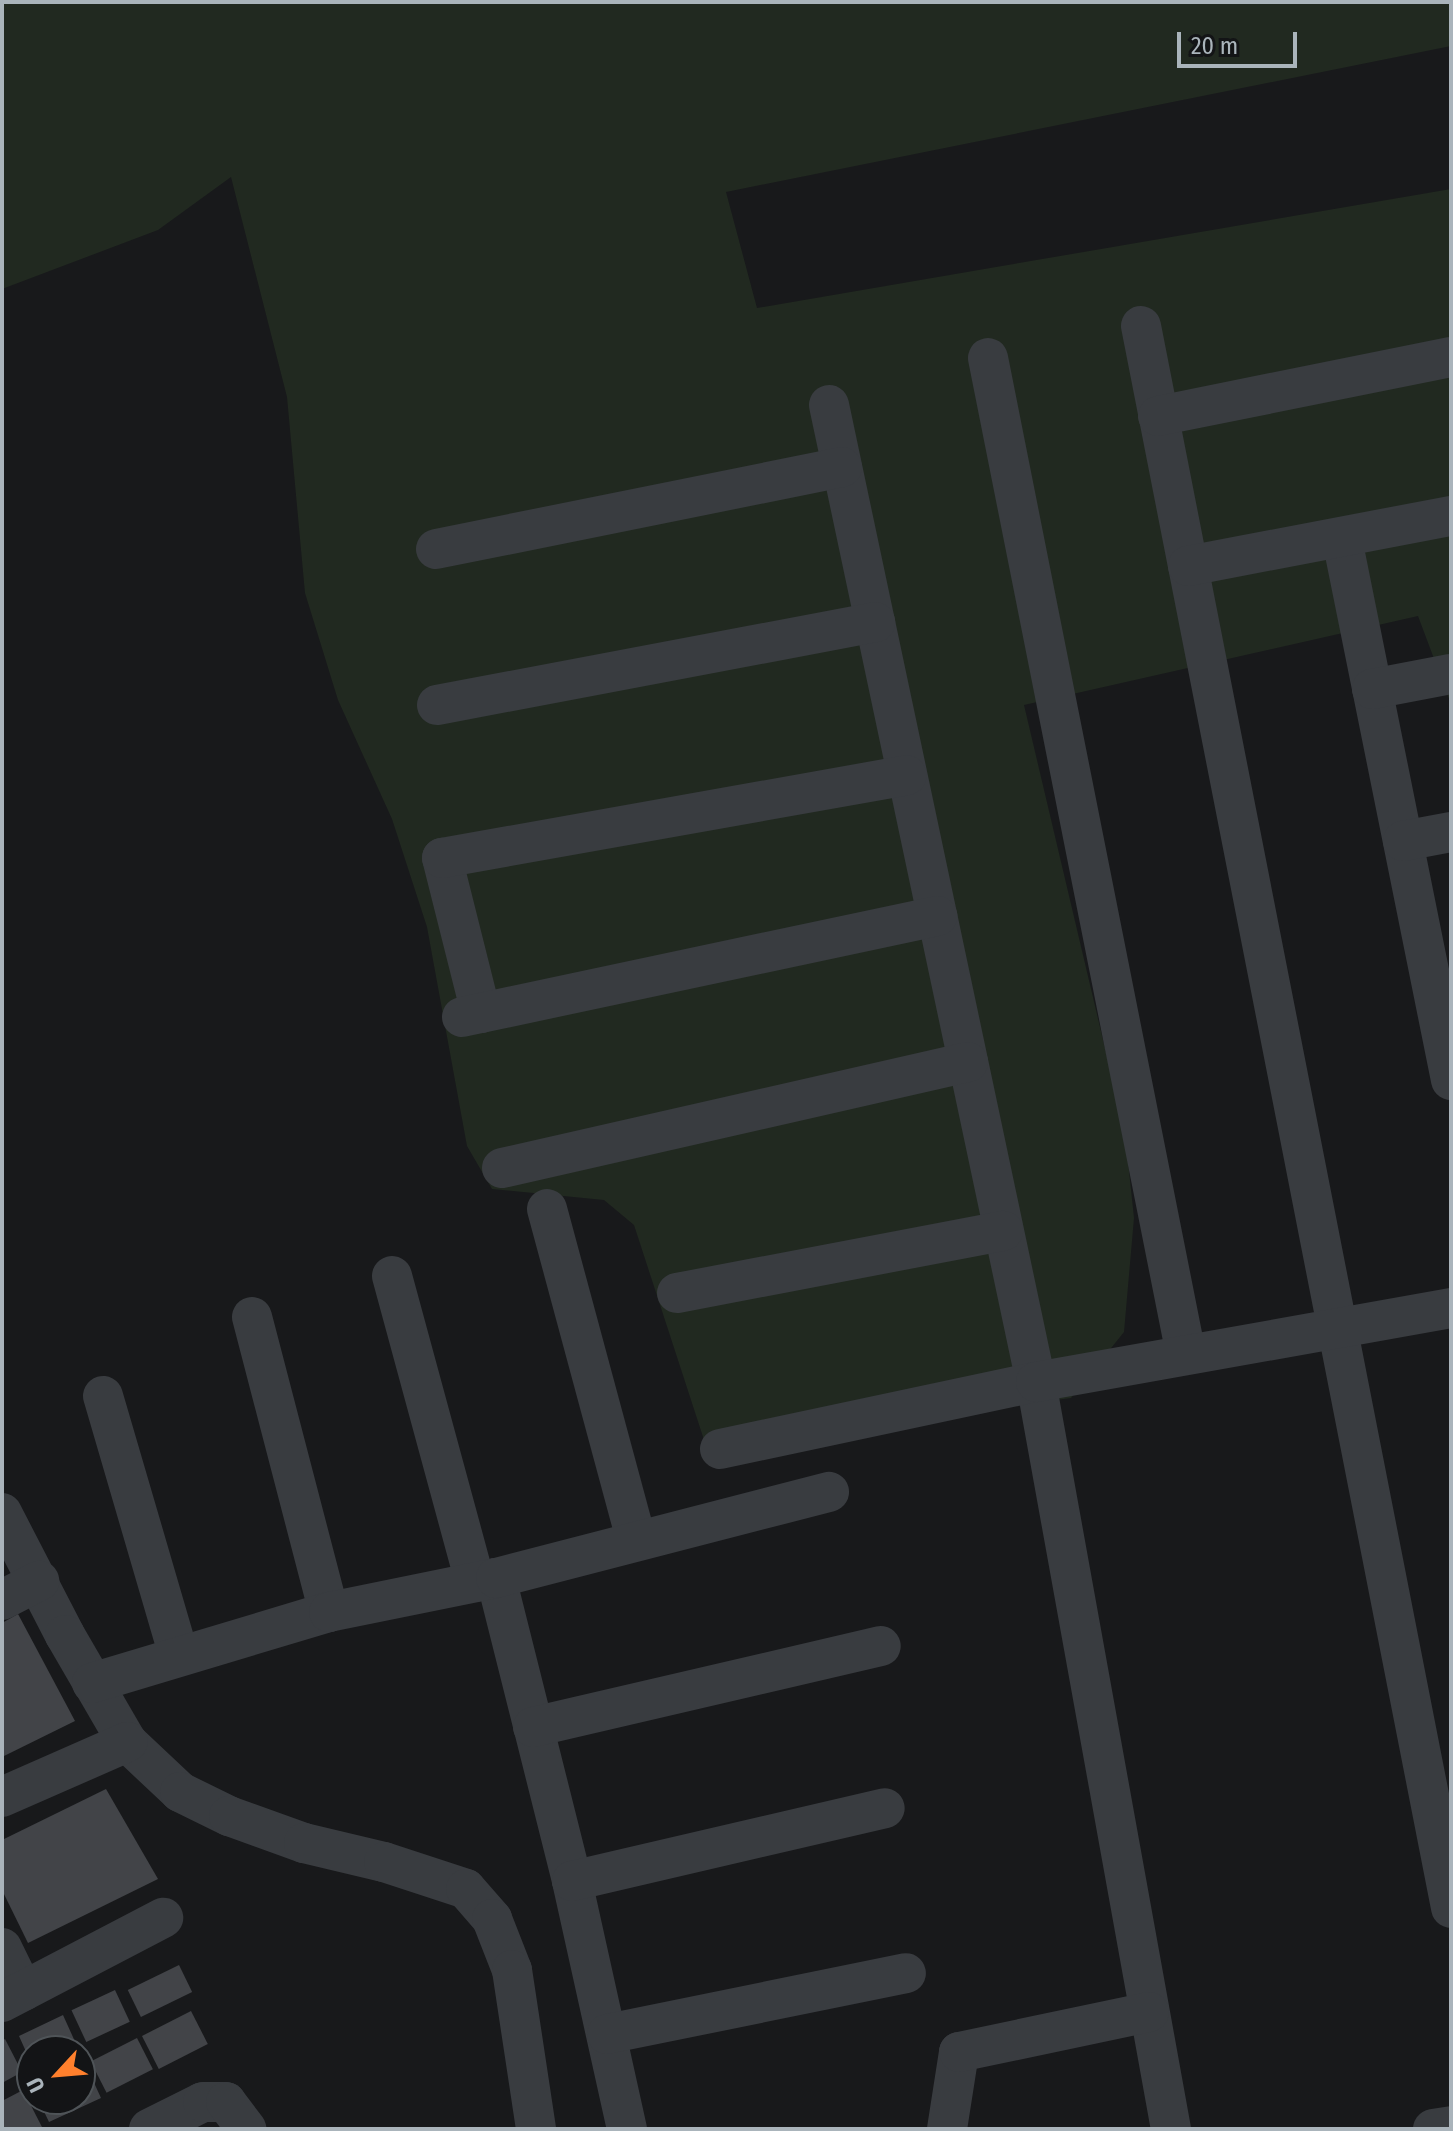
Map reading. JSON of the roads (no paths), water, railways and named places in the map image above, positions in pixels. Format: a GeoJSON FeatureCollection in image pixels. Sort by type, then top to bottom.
{"type":"FeatureCollection","features":[{"type":"Feature","properties":{"kind":"street"},"geometry":{"type":"LineString","coordinates":[[1141,326],[1451,1908]]}},
{"type":"Feature","properties":{"kind":"street"},"geometry":{"type":"LineString","coordinates":[[1158,416],[1451,357]]}},
{"type":"Feature","properties":{"kind":"street"},"geometry":{"type":"LineString","coordinates":[[988,358],[1186,1354]]}},
{"type":"Feature","properties":{"kind":"street"},"geometry":{"type":"LineString","coordinates":[[829,405],[1036,1382],[1171,2129]]}},
{"type":"Feature","properties":{"kind":"street"},"geometry":{"type":"LineString","coordinates":[[436,549],[842,467]]}},
{"type":"Feature","properties":{"kind":"street"},"geometry":{"type":"LineString","coordinates":[[1188,566],[1451,516]]}},
{"type":"Feature","properties":{"kind":"street"},"geometry":{"type":"LineString","coordinates":[[1342,539],[1403,841],[1442,991],[1451,1080]]}},
{"type":"Feature","properties":{"kind":"street"},"geometry":{"type":"LineString","coordinates":[[437,705],[875,622]]}},
{"type":"Feature","properties":{"kind":"street"},"geometry":{"type":"LineString","coordinates":[[1372,689],[1451,674]]}},
{"type":"Feature","properties":{"kind":"street"},"geometry":{"type":"LineString","coordinates":[[907,775],[442,858],[472,1015],[937,916]]}},
{"type":"Feature","properties":{"kind":"street"},"geometry":{"type":"LineString","coordinates":[[1403,841],[1451,832]]}},
{"type":"Feature","properties":{"kind":"street"},"geometry":{"type":"LineString","coordinates":[[502,1168],[968,1062]]}},
{"type":"Feature","properties":{"kind":"street"},"geometry":{"type":"LineString","coordinates":[[547,1209],[636,1539]]}},
{"type":"Feature","properties":{"kind":"street"},"geometry":{"type":"LineString","coordinates":[[677,1293],[1003,1231]]}},
{"type":"Feature","properties":{"kind":"street"},"geometry":{"type":"LineString","coordinates":[[392,1276],[533,1727],[572,1881],[627,2129]]}},
{"type":"Feature","properties":{"kind":"street"},"geometry":{"type":"LineString","coordinates":[[720,1449],[1036,1382],[1451,1308]]}},
{"type":"Feature","properties":{"kind":"street"},"geometry":{"type":"LineString","coordinates":[[252,1317],[329,1612]]}},
{"type":"Feature","properties":{"kind":"street"},"geometry":{"type":"LineString","coordinates":[[103,1396],[179,1656]]}},
{"type":"Feature","properties":{"kind":"street"},"geometry":{"type":"LineString","coordinates":[[92,1683],[329,1612],[485,1580],[829,1492]]}},
{"type":"Feature","properties":{"kind":"street"},"geometry":{"type":"LineString","coordinates":[[2,1513],[92,1683],[127,1742],[180,1792],[229,1816],[304,1843],[384,1862],[466,1889],[492,1919],[512,1970],[536,2129]]}},
{"type":"Feature","properties":{"kind":"street"},"geometry":{"type":"LineString","coordinates":[[2,1600],[39,1581]]}},
{"type":"Feature","properties":{"kind":"street"},"geometry":{"type":"LineString","coordinates":[[533,1727],[881,1646]]}},
{"type":"Feature","properties":{"kind":"street"},"geometry":{"type":"LineString","coordinates":[[2,1797],[127,1742]]}},
{"type":"Feature","properties":{"kind":"street"},"geometry":{"type":"LineString","coordinates":[[572,1881],[885,1808]]}},
{"type":"Feature","properties":{"kind":"street"},"geometry":{"type":"LineString","coordinates":[[2,1948],[12,1997],[163,1918]]}},
{"type":"Feature","properties":{"kind":"street"},"geometry":{"type":"LineString","coordinates":[[607,2034],[906,1973]]}},
{"type":"Feature","properties":{"kind":"street"},"geometry":{"type":"LineString","coordinates":[[947,2129],[959,2052],[1149,2012]]}},
{"type":"Feature","properties":{"kind":"street"},"geometry":{"type":"LineString","coordinates":[[149,2129],[203,2102],[226,2102],[246,2129]]}},
{"type":"Feature","properties":{"kind":"street"},"geometry":{"type":"LineString","coordinates":[[1433,2129],[1451,2126]]}}]}
